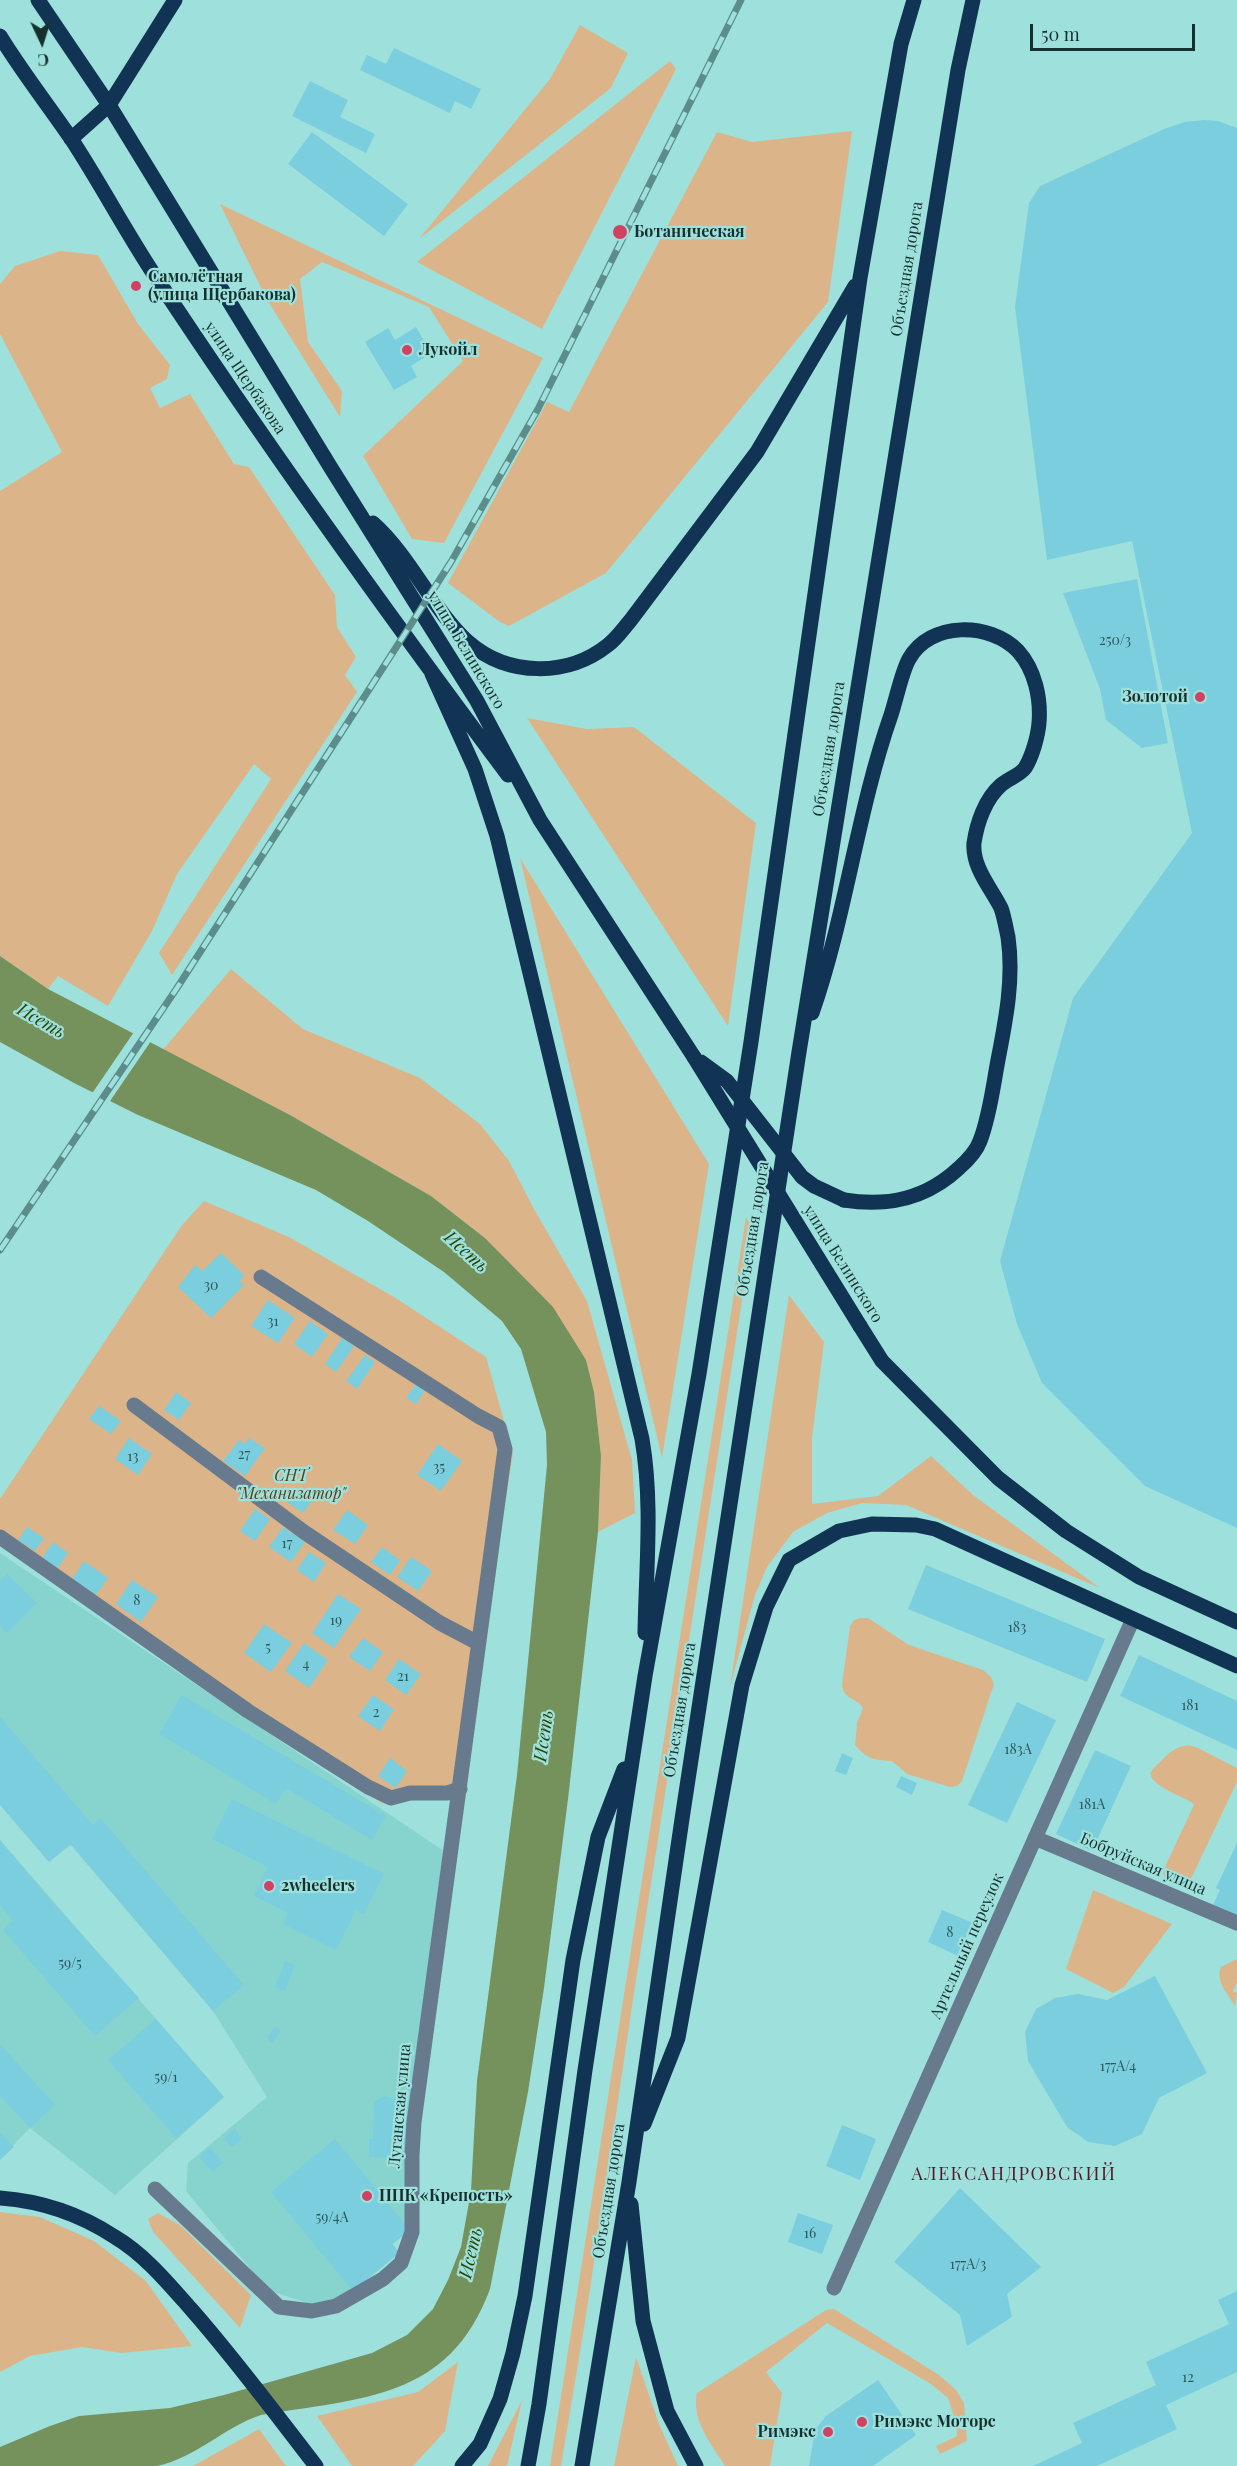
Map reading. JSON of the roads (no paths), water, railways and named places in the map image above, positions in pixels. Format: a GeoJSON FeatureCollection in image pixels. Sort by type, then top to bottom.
{"type":"FeatureCollection","features":[{"type":"Feature","properties":{"kind":"main road","name":"улица Щербакова"},"geometry":{"type":"LineString","coordinates":[[38,0],[109,105],[325,458],[360,511]]}},
{"type":"Feature","properties":{"kind":"main road"},"geometry":{"type":"LineString","coordinates":[[71,139],[109,105],[175,0]]}},
{"type":"Feature","properties":{"kind":"main road","name":"Объездная дорога"},"geometry":{"type":"LineString","coordinates":[[635,1741],[699,1374],[752,1042],[860,278],[901,44],[914,0]]}},
{"type":"Feature","properties":{"kind":"main road","name":"Объездная дорога"},"geometry":{"type":"LineString","coordinates":[[582,2466],[634,2150],[799,1052],[954,93],[973,0]]}},
{"type":"Feature","properties":{"kind":"main road","name":"улица Щербакова"},"geometry":{"type":"LineString","coordinates":[[0,36],[27,79],[71,139],[155,277],[255,426],[342,551],[432,674]]}},
{"type":"Feature","properties":{"kind":"main road"},"geometry":{"type":"LineString","coordinates":[[360,511],[388,537],[455,627],[469,642],[502,662],[528,669],[549,669],[571,665],[609,644],[630,621],[757,452],[860,278]]}},
{"type":"Feature","properties":{"kind":"main road","name":"улица Белинского"},"geometry":{"type":"LineString","coordinates":[[360,511],[477,701],[538,815]]}},
{"type":"Feature","properties":{"kind":"main road"},"geometry":{"type":"LineString","coordinates":[[694,1057],[727,1081],[802,1177],[821,1190],[844,1200],[883,1203],[901,1201],[919,1195],[945,1181],[970,1158],[980,1143],[1001,1046],[1008,1004],[1011,964],[1001,909],[981,874],[974,846],[983,810],[1000,786],[1024,769],[1039,725],[1040,695],[1029,668],[1017,650],[995,636],[968,630],[945,631],[926,640],[909,659],[876,758],[828,969],[799,1052]]}},
{"type":"Feature","properties":{"kind":"main road"},"geometry":{"type":"LineString","coordinates":[[432,674],[475,769],[497,836],[642,1439],[648,1500],[645,1676]]}},
{"type":"Feature","properties":{"kind":"main road","name":"улица Белинского"},"geometry":{"type":"LineString","coordinates":[[432,674],[538,815],[694,1057],[882,1361],[998,1478],[1066,1531],[1140,1577],[1237,1622]]}},
{"type":"Feature","properties":{"kind":"main road"},"geometry":{"type":"LineString","coordinates":[[634,2150],[678,2038],[742,1685],[766,1606],[789,1560],[839,1531],[872,1524],[916,1525],[946,1534],[1237,1666]]}},
{"type":"Feature","properties":{"kind":"main road"},"geometry":{"type":"LineString","coordinates":[[462,2466],[480,2444],[500,2399],[513,2353],[525,2296],[573,1960],[598,1837],[635,1741]]}},
{"type":"Feature","properties":{"kind":"main road"},"geometry":{"type":"LineString","coordinates":[[528,2466],[541,2392],[585,2070],[635,1741]]}},
{"type":"Feature","properties":{"kind":"main road"},"geometry":{"type":"LineString","coordinates":[[629,2182],[643,2321],[667,2411],[696,2466]]}},
{"type":"Feature","properties":{"kind":"main road"},"geometry":{"type":"LineString","coordinates":[[0,2198],[58,2208],[117,2237],[165,2280],[217,2339],[316,2466]]}},
{"type":"Feature","properties":{"kind":"street","name":"Луганская улица"},"geometry":{"type":"LineString","coordinates":[[154,2189],[279,2307],[312,2311],[336,2306],[383,2279],[401,2263],[412,2232],[414,2122],[505,1449],[499,1427],[478,1416],[261,1277]]}},
{"type":"Feature","properties":{"kind":"street"},"geometry":{"type":"LineString","coordinates":[[134,1406],[304,1532],[440,1623],[478,1643]]}},
{"type":"Feature","properties":{"kind":"street"},"geometry":{"type":"LineString","coordinates":[[0,1537],[248,1711],[368,1787],[391,1797],[410,1793],[447,1793],[460,1789]]}},
{"type":"Feature","properties":{"kind":"street","name":"Артельный переулок"},"geometry":{"type":"LineString","coordinates":[[834,2288],[1133,1619]]}},
{"type":"Feature","properties":{"kind":"street","name":"Бобруйская улица"},"geometry":{"type":"LineString","coordinates":[[1035,1838],[1237,1923]]}},
{"type":"Feature","properties":{"kind":"water","name":"Исеть"},"geometry":{"type":"Polygon","coordinates":[[[0,956],[48,989],[290,1115],[431,1196],[485,1238],[553,1307],[586,1360],[594,1392],[601,1456],[598,1532],[544,1988],[528,2092],[490,2289],[472,2326],[451,2353],[426,2373],[398,2387],[367,2397],[261,2415],[235,2427],[197,2450],[157,2466],[0,2466],[0,2447],[79,2416],[170,2408],[372,2353],[407,2335],[433,2309],[461,2247],[471,2191],[477,2081],[517,1775],[547,1465],[546,1432],[521,1349],[502,1321],[444,1272],[368,1221],[316,1190],[138,1115],[0,1042],[0,956]]]}},
{"type":"Feature","properties":{"kind":"railway"},"geometry":{"type":"LineString","coordinates":[[0,1250],[177,988],[451,562],[538,409],[741,0]]}},
{"type":"Feature","properties":{"kind":"place","name":"Ботаническая"},"geometry":{"type":"Point","coordinates":[620,232]}},
{"type":"Feature","properties":{"kind":"place","name":"Самолётная (улица Щербакова)"},"geometry":{"type":"Point","coordinates":[136,286]}},
{"type":"Feature","properties":{"kind":"place","name":"Лукойл"},"geometry":{"type":"Point","coordinates":[407,350]}},
{"type":"Feature","properties":{"kind":"place","name":"Золотой"},"geometry":{"type":"Point","coordinates":[1200,697]}},
{"type":"Feature","properties":{"kind":"place","name":"2wheelers"},"geometry":{"type":"Point","coordinates":[269,1886]}},
{"type":"Feature","properties":{"kind":"place","name":"ППК «Крепость»"},"geometry":{"type":"Point","coordinates":[367,2196]}},
{"type":"Feature","properties":{"kind":"place","name":"Римэкс Моторс"},"geometry":{"type":"Point","coordinates":[862,2422]}},
{"type":"Feature","properties":{"kind":"place","name":"Римэкс"},"geometry":{"type":"Point","coordinates":[828,2432]}},
{"type":"Feature","properties":{"kind":"district","name":"АЛЕКСАНДРОВСКИЙ"},"geometry":{"type":"Point","coordinates":[1014,2174]}},
{"type":"Feature","properties":{"kind":"park label","name":"СНТ \"Механизатор\""},"geometry":{"type":"Point","coordinates":[291,1485]}}]}
